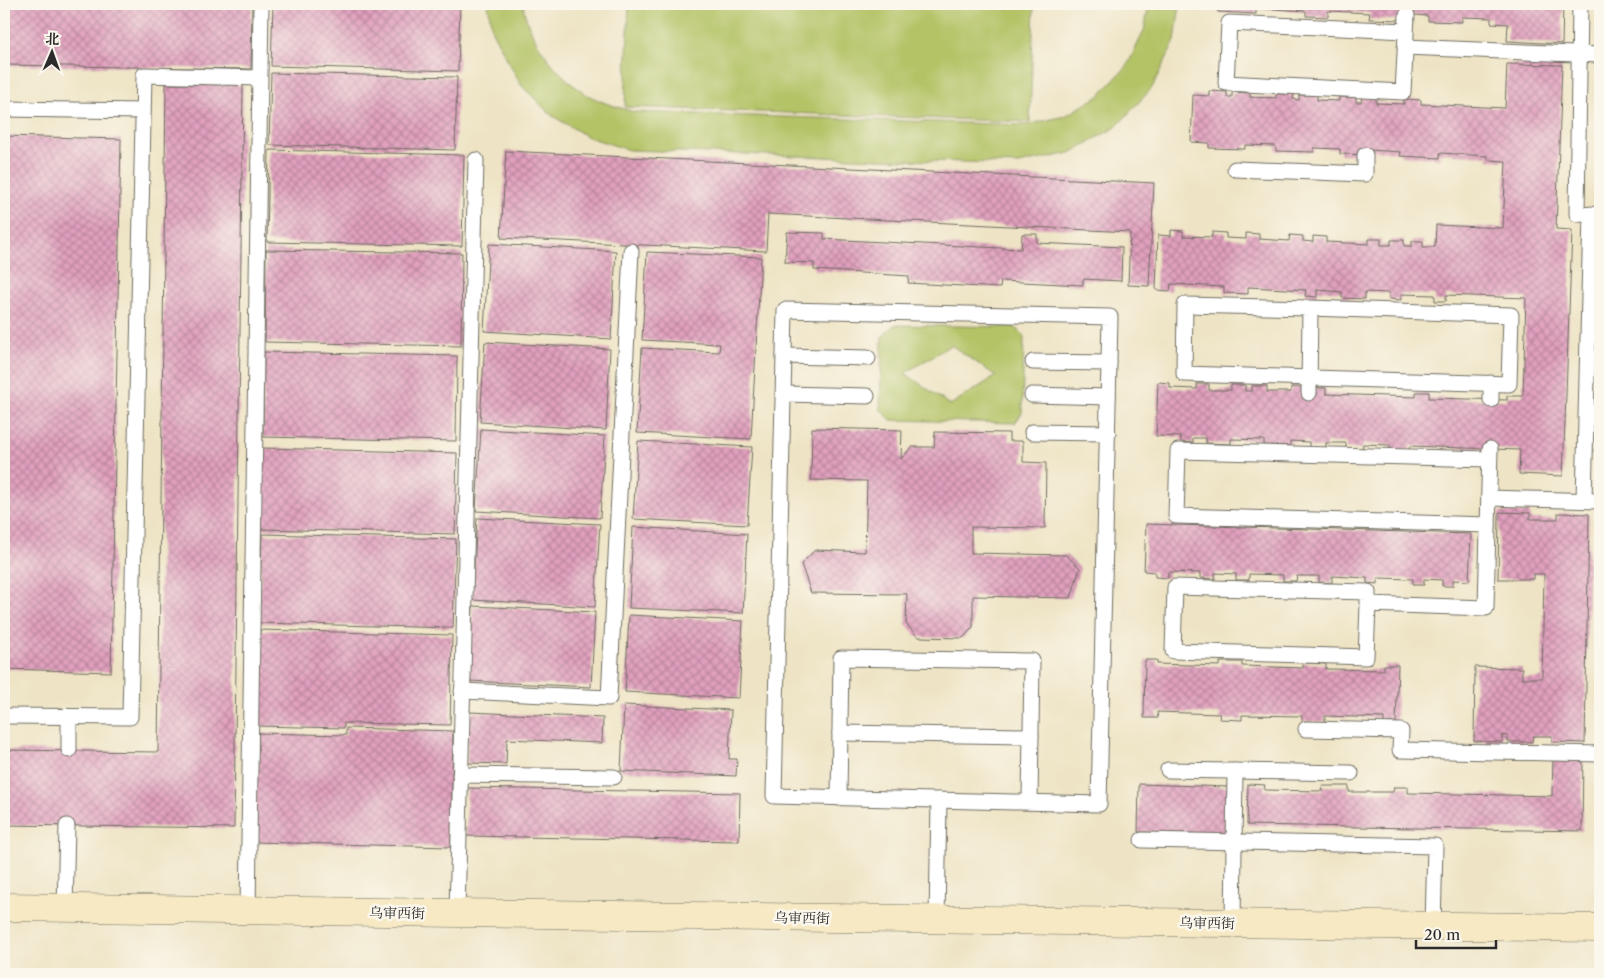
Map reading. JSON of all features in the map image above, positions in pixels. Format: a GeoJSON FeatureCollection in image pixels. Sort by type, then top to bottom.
{"type":"FeatureCollection","features":[{"type":"Feature","properties":{"kind":"main road","name":"乌审西街"},"geometry":{"type":"LineString","coordinates":[[4,907],[1600,928]]}},
{"type":"Feature","properties":{"kind":"lane"},"geometry":{"type":"LineString","coordinates":[[248,911],[261,4]]}},
{"type":"Feature","properties":{"kind":"lane"},"geometry":{"type":"LineString","coordinates":[[1580,4],[1577,214],[1596,214],[1584,500]]}},
{"type":"Feature","properties":{"kind":"lane"},"geometry":{"type":"LineString","coordinates":[[1406,31],[1229,23],[1226,83],[1368,94],[1403,92],[1407,14]]}},
{"type":"Feature","properties":{"kind":"lane"},"geometry":{"type":"LineString","coordinates":[[1405,47],[1600,55]]}},
{"type":"Feature","properties":{"kind":"lane"},"geometry":{"type":"LineString","coordinates":[[4,716],[130,717],[144,75],[259,78]]}},
{"type":"Feature","properties":{"kind":"lane"},"geometry":{"type":"LineString","coordinates":[[4,109],[143,110]]}},
{"type":"Feature","properties":{"kind":"lane"},"geometry":{"type":"LineString","coordinates":[[1235,169],[1365,174],[1365,155]]}},
{"type":"Feature","properties":{"kind":"lane"},"geometry":{"type":"LineString","coordinates":[[457,914],[476,160]]}},
{"type":"Feature","properties":{"kind":"lane"},"geometry":{"type":"LineString","coordinates":[[462,691],[609,698],[632,251]]}},
{"type":"Feature","properties":{"kind":"lane"},"geometry":{"type":"LineString","coordinates":[[1185,305],[1310,308],[1511,315],[1509,384],[1309,376],[1184,374],[1185,305]]}},
{"type":"Feature","properties":{"kind":"lane"},"geometry":{"type":"LineString","coordinates":[[1309,393],[1310,308]]}},
{"type":"Feature","properties":{"kind":"lane"},"geometry":{"type":"LineString","coordinates":[[785,310],[1110,317],[1109,363],[1100,804],[774,796],[785,310]]}},
{"type":"Feature","properties":{"kind":"lane"},"geometry":{"type":"LineString","coordinates":[[784,356],[868,358]]}},
{"type":"Feature","properties":{"kind":"lane"},"geometry":{"type":"LineString","coordinates":[[1033,362],[1109,363]]}},
{"type":"Feature","properties":{"kind":"lane"},"geometry":{"type":"LineString","coordinates":[[1491,383],[1491,400]]}},
{"type":"Feature","properties":{"kind":"lane"},"geometry":{"type":"LineString","coordinates":[[783,394],[867,396]]}},
{"type":"Feature","properties":{"kind":"lane"},"geometry":{"type":"LineString","coordinates":[[1032,396],[1108,397]]}},
{"type":"Feature","properties":{"kind":"lane"},"geometry":{"type":"LineString","coordinates":[[1032,432],[1108,433]]}},
{"type":"Feature","properties":{"kind":"lane"},"geometry":{"type":"LineString","coordinates":[[1368,604],[1486,608],[1490,454],[1307,448],[1178,450],[1176,516],[1488,525]]}},
{"type":"Feature","properties":{"kind":"lane"},"geometry":{"type":"LineString","coordinates":[[1489,498],[1600,501]]}},
{"type":"Feature","properties":{"kind":"lane"},"geometry":{"type":"LineString","coordinates":[[1175,586],[1368,592],[1368,604],[1366,657],[1173,651],[1175,586]]}},
{"type":"Feature","properties":{"kind":"lane"},"geometry":{"type":"LineString","coordinates":[[839,798],[841,658],[1032,661],[1030,802]]}},
{"type":"Feature","properties":{"kind":"lane"},"geometry":{"type":"LineString","coordinates":[[69,716],[69,750]]}},
{"type":"Feature","properties":{"kind":"lane"},"geometry":{"type":"LineString","coordinates":[[1306,729],[1401,731],[1400,750],[1600,754]]}},
{"type":"Feature","properties":{"kind":"lane"},"geometry":{"type":"LineString","coordinates":[[840,733],[1031,736]]}},
{"type":"Feature","properties":{"kind":"lane"},"geometry":{"type":"LineString","coordinates":[[1168,770],[1351,773]]}},
{"type":"Feature","properties":{"kind":"lane"},"geometry":{"type":"LineString","coordinates":[[1233,923],[1235,771]]}},
{"type":"Feature","properties":{"kind":"lane"},"geometry":{"type":"LineString","coordinates":[[460,775],[614,777]]}},
{"type":"Feature","properties":{"kind":"lane"},"geometry":{"type":"LineString","coordinates":[[938,920],[939,800]]}},
{"type":"Feature","properties":{"kind":"lane"},"geometry":{"type":"LineString","coordinates":[[65,908],[67,826]]}},
{"type":"Feature","properties":{"kind":"lane"},"geometry":{"type":"LineString","coordinates":[[1142,840],[1435,846],[1434,926]]}},
{"type":"Feature","properties":{"kind":"green space"},"geometry":{"type":"Polygon","coordinates":[[[488,4],[523,4],[526,18],[540,47],[560,73],[585,93],[602,102],[634,112],[1026,125],[1065,116],[1099,96],[1127,66],[1144,31],[1149,4],[1180,4],[1175,41],[1152,88],[1116,127],[1070,153],[1018,164],[629,150],[588,137],[551,115],[521,85],[492,31],[488,4]]]}},
{"type":"Feature","properties":{"kind":"green space"},"geometry":{"type":"Polygon","coordinates":[[[629,4],[1034,4],[1030,122],[625,107],[629,4]]]}},
{"type":"Feature","properties":{"kind":"green space"},"geometry":{"type":"Polygon","coordinates":[[[894,325],[1015,327],[1024,337],[1022,413],[1015,423],[891,420],[880,409],[882,337],[894,325]],[[951,345],[905,373],[950,405],[996,376],[951,345]]]}},
{"type":"Feature","properties":{"kind":"building"},"geometry":{"type":"Polygon","coordinates":[[[4,4],[252,4],[251,69],[4,65],[4,4]]]}},
{"type":"Feature","properties":{"kind":"building"},"geometry":{"type":"Polygon","coordinates":[[[273,4],[410,8],[410,4],[460,4],[458,71],[271,66],[273,4]]]}},
{"type":"Feature","properties":{"kind":"building"},"geometry":{"type":"Polygon","coordinates":[[[1196,4],[1563,4],[1562,44],[1507,41],[1508,24],[1491,23],[1491,18],[1462,17],[1462,22],[1428,21],[1428,16],[1401,14],[1401,20],[1369,19],[1370,13],[1328,11],[1328,17],[1306,16],[1306,11],[1256,8],[1256,14],[1218,12],[1218,7],[1195,6],[1196,4]]]}},
{"type":"Feature","properties":{"kind":"building"},"geometry":{"type":"Polygon","coordinates":[[[1507,64],[1562,65],[1556,229],[1572,230],[1563,476],[1519,474],[1520,450],[1410,446],[1409,451],[1390,450],[1390,445],[1363,444],[1362,449],[1346,448],[1346,443],[1326,443],[1326,448],[1309,447],[1309,442],[1290,441],[1290,446],[1264,445],[1264,440],[1231,439],[1231,444],[1206,443],[1206,438],[1193,438],[1193,443],[1181,442],[1181,437],[1156,436],[1158,382],[1170,383],[1170,388],[1197,389],[1197,384],[1209,384],[1209,390],[1231,390],[1231,385],[1245,385],[1245,391],[1252,391],[1252,386],[1267,386],[1267,392],[1291,392],[1291,387],[1326,388],[1326,394],[1416,397],[1416,392],[1429,392],[1429,398],[1507,400],[1507,396],[1523,396],[1526,298],[1446,295],[1446,301],[1435,301],[1435,295],[1401,294],[1401,300],[1389,299],[1389,293],[1365,292],[1365,299],[1342,298],[1342,292],[1317,290],[1317,297],[1305,296],[1306,290],[1248,287],[1248,294],[1224,293],[1224,287],[1171,284],[1170,291],[1156,290],[1158,235],[1171,236],[1171,230],[1183,231],[1183,236],[1212,237],[1212,232],[1226,233],[1226,238],[1246,239],[1246,233],[1259,234],[1259,239],[1289,241],[1290,235],[1303,236],[1303,241],[1313,242],[1313,236],[1326,237],[1326,242],[1369,244],[1369,239],[1381,239],[1381,245],[1391,245],[1391,240],[1404,240],[1404,246],[1412,246],[1412,241],[1423,241],[1423,247],[1435,247],[1436,225],[1503,228],[1506,161],[1488,160],[1488,156],[1440,153],[1440,158],[1400,156],[1401,152],[1370,150],[1370,155],[1340,154],[1340,149],[1314,148],[1314,152],[1276,151],[1276,146],[1245,145],[1245,149],[1209,148],[1209,143],[1191,142],[1193,95],[1209,96],[1209,91],[1227,92],[1227,97],[1232,97],[1232,92],[1250,93],[1250,97],[1276,98],[1276,94],[1294,94],[1293,99],[1299,100],[1299,95],[1317,95],[1317,100],[1339,101],[1339,97],[1356,97],[1356,102],[1361,102],[1362,97],[1376,98],[1376,103],[1404,104],[1404,99],[1421,100],[1421,104],[1505,108],[1507,64]]]}},
{"type":"Feature","properties":{"kind":"building"},"geometry":{"type":"Polygon","coordinates":[[[271,73],[457,77],[455,150],[269,145],[271,73]]]}},
{"type":"Feature","properties":{"kind":"building"},"geometry":{"type":"Polygon","coordinates":[[[166,84],[243,85],[234,828],[4,825],[4,750],[158,752],[166,84]]]}},
{"type":"Feature","properties":{"kind":"building"},"geometry":{"type":"Polygon","coordinates":[[[4,136],[121,139],[111,672],[4,669],[4,136]]]}},
{"type":"Feature","properties":{"kind":"building"},"geometry":{"type":"Polygon","coordinates":[[[269,150],[464,155],[462,246],[267,242],[269,150]]]}},
{"type":"Feature","properties":{"kind":"building"},"geometry":{"type":"Polygon","coordinates":[[[506,151],[1154,183],[1149,286],[1128,285],[1130,232],[768,214],[766,251],[501,238],[506,151]]]}},
{"type":"Feature","properties":{"kind":"building"},"geometry":{"type":"Polygon","coordinates":[[[787,232],[824,233],[824,239],[1021,249],[1022,234],[1037,234],[1037,243],[1122,247],[1121,281],[1083,279],[1083,285],[1001,281],[1000,288],[908,283],[909,276],[814,270],[814,263],[785,262],[787,232]]]}},
{"type":"Feature","properties":{"kind":"building"},"geometry":{"type":"Polygon","coordinates":[[[489,244],[616,251],[611,339],[484,331],[489,244]]]}},
{"type":"Feature","properties":{"kind":"building"},"geometry":{"type":"Polygon","coordinates":[[[266,250],[462,253],[461,346],[265,342],[266,250]]]}},
{"type":"Feature","properties":{"kind":"building"},"geometry":{"type":"Polygon","coordinates":[[[647,252],[761,257],[751,439],[637,433],[642,348],[719,352],[720,344],[642,340],[647,252]]]}},
{"type":"Feature","properties":{"kind":"building"},"geometry":{"type":"Polygon","coordinates":[[[485,342],[610,349],[606,430],[480,422],[485,342]]]}},
{"type":"Feature","properties":{"kind":"building"},"geometry":{"type":"Polygon","coordinates":[[[264,352],[457,356],[456,441],[263,437],[264,352]]]}},
{"type":"Feature","properties":{"kind":"building"},"geometry":{"type":"Polygon","coordinates":[[[812,428],[902,430],[901,459],[912,447],[934,447],[935,432],[1009,433],[1009,441],[1023,441],[1023,462],[1046,463],[1045,528],[971,527],[971,553],[1066,555],[1080,568],[1071,598],[973,596],[973,627],[963,638],[918,637],[906,624],[907,594],[811,593],[801,564],[815,550],[865,552],[867,481],[811,480],[812,428]]]}},
{"type":"Feature","properties":{"kind":"building"},"geometry":{"type":"Polygon","coordinates":[[[481,429],[605,436],[600,518],[476,511],[481,429]]]}},
{"type":"Feature","properties":{"kind":"building"},"geometry":{"type":"Polygon","coordinates":[[[638,441],[752,447],[747,525],[633,519],[638,441]]]}},
{"type":"Feature","properties":{"kind":"building"},"geometry":{"type":"Polygon","coordinates":[[[262,448],[457,453],[455,534],[260,529],[262,448]]]}},
{"type":"Feature","properties":{"kind":"building"},"geometry":{"type":"Polygon","coordinates":[[[1499,512],[1530,513],[1530,519],[1558,519],[1558,513],[1589,514],[1585,743],[1552,742],[1552,736],[1533,736],[1532,742],[1508,742],[1508,736],[1502,735],[1502,742],[1474,741],[1475,667],[1522,668],[1522,678],[1542,678],[1544,574],[1533,574],[1533,579],[1498,579],[1499,512]]]}},
{"type":"Feature","properties":{"kind":"building"},"geometry":{"type":"Polygon","coordinates":[[[477,518],[600,524],[595,607],[472,600],[477,518]]]}},
{"type":"Feature","properties":{"kind":"building"},"geometry":{"type":"Polygon","coordinates":[[[1146,524],[1471,534],[1469,581],[1453,580],[1453,586],[1442,586],[1442,580],[1424,579],[1424,585],[1413,585],[1413,579],[1378,578],[1378,584],[1367,583],[1367,578],[1332,576],[1332,583],[1319,582],[1319,576],[1297,576],[1296,581],[1283,581],[1283,575],[1249,574],[1249,580],[1236,580],[1236,574],[1215,573],[1215,579],[1200,578],[1200,573],[1168,572],[1168,578],[1155,577],[1155,572],[1144,571],[1146,524]]]}},
{"type":"Feature","properties":{"kind":"building"},"geometry":{"type":"Polygon","coordinates":[[[633,527],[747,534],[743,613],[629,608],[633,527]]]}},
{"type":"Feature","properties":{"kind":"building"},"geometry":{"type":"Polygon","coordinates":[[[262,534],[456,539],[453,628],[259,623],[262,534]]]}},
{"type":"Feature","properties":{"kind":"building"},"geometry":{"type":"Polygon","coordinates":[[[473,606],[595,612],[591,687],[469,681],[473,606]]]}},
{"type":"Feature","properties":{"kind":"building"},"geometry":{"type":"Polygon","coordinates":[[[629,615],[743,621],[739,698],[625,692],[629,615]]]}},
{"type":"Feature","properties":{"kind":"building"},"geometry":{"type":"Polygon","coordinates":[[[260,630],[452,635],[450,725],[344,723],[344,728],[257,726],[260,630]]]}},
{"type":"Feature","properties":{"kind":"building"},"geometry":{"type":"Polygon","coordinates":[[[1145,660],[1157,660],[1157,664],[1220,666],[1220,662],[1242,662],[1242,666],[1303,668],[1303,663],[1326,664],[1326,669],[1384,670],[1384,665],[1398,665],[1396,723],[1384,723],[1384,718],[1325,716],[1325,722],[1302,721],[1302,716],[1242,715],[1242,720],[1219,719],[1220,714],[1157,712],[1158,718],[1144,718],[1145,660]]]}},
{"type":"Feature","properties":{"kind":"building"},"geometry":{"type":"Polygon","coordinates":[[[624,705],[731,710],[729,759],[737,759],[736,776],[621,771],[624,705]]]}},
{"type":"Feature","properties":{"kind":"building"},"geometry":{"type":"Polygon","coordinates":[[[469,712],[603,718],[602,743],[507,739],[506,764],[467,763],[469,712]]]}},
{"type":"Feature","properties":{"kind":"building"},"geometry":{"type":"Polygon","coordinates":[[[346,728],[453,731],[451,847],[254,842],[256,733],[346,735],[346,728]]]}},
{"type":"Feature","properties":{"kind":"building"},"geometry":{"type":"Polygon","coordinates":[[[1553,758],[1583,758],[1582,831],[1247,825],[1248,784],[1265,785],[1264,790],[1322,791],[1322,786],[1349,786],[1349,792],[1393,792],[1394,787],[1408,787],[1408,793],[1552,796],[1553,758]]]}},
{"type":"Feature","properties":{"kind":"building"},"geometry":{"type":"Polygon","coordinates":[[[1139,784],[1229,787],[1228,834],[1138,832],[1139,784]]]}},
{"type":"Feature","properties":{"kind":"building"},"geometry":{"type":"Polygon","coordinates":[[[467,788],[740,793],[739,841],[466,836],[467,788]]]}}]}
